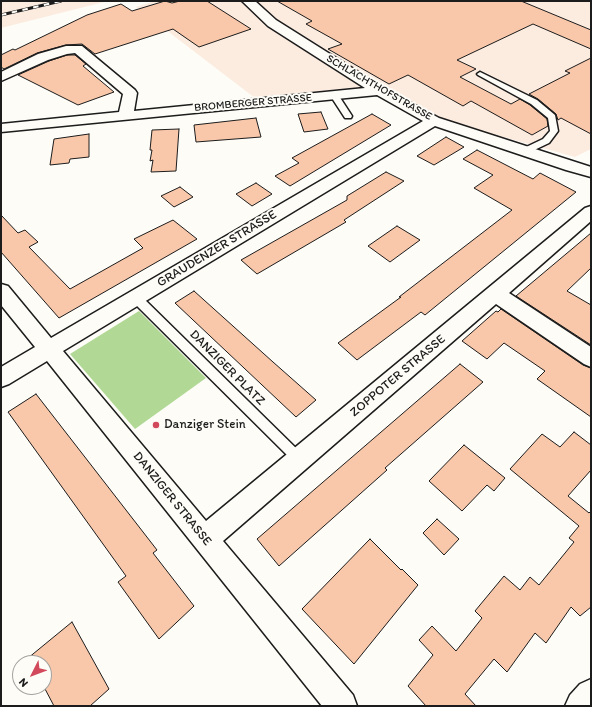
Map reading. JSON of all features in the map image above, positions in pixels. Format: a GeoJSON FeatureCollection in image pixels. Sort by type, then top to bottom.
{"type":"FeatureCollection","features":[{"type":"Feature","properties":{"kind":"main road"},"geometry":{"type":"LineString","coordinates":[[581,706],[591,695]]}},
{"type":"Feature","properties":{"kind":"street","name":"SCHLACHTHOFSTRASSE"},"geometry":{"type":"LineString","coordinates":[[248,1],[272,23],[379,91],[434,121],[591,172]]}},
{"type":"Feature","properties":{"kind":"street"},"geometry":{"type":"LineString","coordinates":[[1,77],[43,57],[66,50],[78,49],[130,93],[126,115]]}},
{"type":"Feature","properties":{"kind":"street","name":"BROMBERGER STRASSE"},"geometry":{"type":"LineString","coordinates":[[1,128],[379,91]]}},
{"type":"Feature","properties":{"kind":"street","name":"GRAUDENZER STRASSE"},"geometry":{"type":"LineString","coordinates":[[1,378],[48,348],[434,121]]}},
{"type":"Feature","properties":{"kind":"street"},"geometry":{"type":"LineString","coordinates":[[572,167],[591,157]]}},
{"type":"Feature","properties":{"kind":"street","name":"ZOPPOTER STRASSE"},"geometry":{"type":"LineString","coordinates":[[205,539],[591,212]]}},
{"type":"Feature","properties":{"kind":"street","name":"DANZIGER STRASSE"},"geometry":{"type":"LineString","coordinates":[[1,291],[342,706]]}},
{"type":"Feature","properties":{"kind":"street"},"geometry":{"type":"LineString","coordinates":[[495,293],[591,358]]}},
{"type":"Feature","properties":{"kind":"lane"},"geometry":{"type":"LineString","coordinates":[[480,74],[534,102],[552,118],[554,131],[546,140],[525,151]]}},
{"type":"Feature","properties":{"kind":"lane"},"geometry":{"type":"LineString","coordinates":[[334,96],[348,116]]}},
{"type":"Feature","properties":{"kind":"lane","name":"DANZIGER PLATZ"},"geometry":{"type":"LineString","coordinates":[[135,297],[299,459]]}},
{"type":"Feature","properties":{"kind":"shaded area"},"geometry":{"type":"Polygon","coordinates":[[[1,1],[108,1],[1,28],[1,1]]]}},
{"type":"Feature","properties":{"kind":"shaded area"},"geometry":{"type":"Polygon","coordinates":[[[155,1],[591,1],[591,149],[575,157],[446,121],[386,87],[255,98],[136,7],[155,1]]]}},
{"type":"Feature","properties":{"kind":"green space"},"geometry":{"type":"Polygon","coordinates":[[[139,311],[206,378],[135,429],[70,354],[139,311]]]}},
{"type":"Feature","properties":{"kind":"building"},"geometry":{"type":"Polygon","coordinates":[[[165,1],[172,3],[180,1],[207,1],[251,29],[199,47],[173,29],[95,54],[82,44],[66,45],[37,53],[4,69],[1,67],[1,55],[13,49],[15,50],[87,15],[121,4],[132,11],[165,1]]]}},
{"type":"Feature","properties":{"kind":"building"},"geometry":{"type":"Polygon","coordinates":[[[277,1],[521,1],[591,30],[591,49],[533,24],[457,60],[476,69],[460,77],[511,104],[520,99],[547,119],[548,126],[532,135],[471,101],[463,106],[408,75],[389,84],[328,49],[342,44],[306,24],[312,21],[277,1]]]}},
{"type":"Feature","properties":{"kind":"building"},"geometry":{"type":"Polygon","coordinates":[[[67,55],[75,55],[86,64],[83,66],[114,92],[78,105],[18,75],[49,61],[67,55]]]}},
{"type":"Feature","properties":{"kind":"building"},"geometry":{"type":"Polygon","coordinates":[[[591,58],[591,134],[561,118],[558,120],[556,114],[538,99],[529,94],[570,73],[565,71],[591,58]]]}},
{"type":"Feature","properties":{"kind":"building"},"geometry":{"type":"Polygon","coordinates":[[[321,112],[328,129],[304,132],[298,114],[321,112]]]}},
{"type":"Feature","properties":{"kind":"building"},"geometry":{"type":"Polygon","coordinates":[[[372,114],[391,125],[290,186],[275,176],[299,163],[292,158],[372,114]]]}},
{"type":"Feature","properties":{"kind":"building"},"geometry":{"type":"Polygon","coordinates":[[[256,118],[261,137],[196,142],[194,125],[256,118]]]}},
{"type":"Feature","properties":{"kind":"building"},"geometry":{"type":"Polygon","coordinates":[[[179,129],[176,171],[151,172],[153,160],[150,161],[152,150],[150,150],[152,130],[179,129]]]}},
{"type":"Feature","properties":{"kind":"building"},"geometry":{"type":"Polygon","coordinates":[[[89,134],[89,157],[70,159],[69,163],[50,165],[54,139],[89,134]]]}},
{"type":"Feature","properties":{"kind":"building"},"geometry":{"type":"Polygon","coordinates":[[[446,137],[464,147],[434,165],[417,156],[446,137]]]}},
{"type":"Feature","properties":{"kind":"building"},"geometry":{"type":"Polygon","coordinates":[[[477,150],[533,179],[540,173],[576,192],[425,315],[421,312],[357,360],[338,343],[401,297],[399,297],[512,210],[474,188],[493,175],[463,159],[477,150]]]}},
{"type":"Feature","properties":{"kind":"building"},"geometry":{"type":"Polygon","coordinates":[[[386,172],[404,181],[344,220],[346,222],[257,274],[241,260],[347,200],[347,196],[386,172]]]}},
{"type":"Feature","properties":{"kind":"building"},"geometry":{"type":"Polygon","coordinates":[[[256,183],[272,194],[252,206],[236,194],[256,183]]]}},
{"type":"Feature","properties":{"kind":"building"},"geometry":{"type":"Polygon","coordinates":[[[180,187],[193,197],[174,207],[161,196],[180,187]]]}},
{"type":"Feature","properties":{"kind":"building"},"geometry":{"type":"Polygon","coordinates":[[[1,215],[18,233],[25,230],[38,242],[29,247],[70,289],[143,248],[134,239],[173,220],[197,239],[59,318],[1,252],[1,215]]]}},
{"type":"Feature","properties":{"kind":"building"},"geometry":{"type":"Polygon","coordinates":[[[397,226],[420,240],[390,262],[368,246],[397,226]]]}},
{"type":"Feature","properties":{"kind":"building"},"geometry":{"type":"Polygon","coordinates":[[[591,233],[591,268],[567,291],[591,305],[591,345],[516,296],[591,233]]]}},
{"type":"Feature","properties":{"kind":"building"},"geometry":{"type":"Polygon","coordinates":[[[194,291],[316,400],[296,417],[175,303],[194,291]]]}},
{"type":"Feature","properties":{"kind":"building"},"geometry":{"type":"Polygon","coordinates":[[[501,309],[583,365],[591,368],[591,417],[537,379],[545,371],[504,343],[487,359],[462,341],[496,311],[498,312],[501,309]]]}},
{"type":"Feature","properties":{"kind":"building"},"geometry":{"type":"Polygon","coordinates":[[[460,364],[483,382],[385,468],[387,470],[279,566],[257,539],[460,364]]]}},
{"type":"Feature","properties":{"kind":"building"},"geometry":{"type":"Polygon","coordinates":[[[36,394],[157,550],[153,553],[194,606],[159,639],[118,582],[126,576],[8,412],[36,394]]]}},
{"type":"Feature","properties":{"kind":"building"},"geometry":{"type":"Polygon","coordinates":[[[574,432],[591,445],[591,470],[568,496],[589,513],[591,511],[591,607],[580,616],[571,607],[546,643],[535,633],[507,672],[494,659],[465,694],[476,706],[426,706],[408,686],[433,655],[419,640],[432,626],[456,651],[482,618],[475,611],[504,576],[520,590],[530,577],[539,585],[574,542],[569,538],[579,526],[510,469],[542,434],[560,447],[574,432]]]}},
{"type":"Feature","properties":{"kind":"building"},"geometry":{"type":"Polygon","coordinates":[[[464,445],[505,478],[494,491],[487,485],[462,511],[429,481],[464,445]]]}},
{"type":"Feature","properties":{"kind":"building"},"geometry":{"type":"Polygon","coordinates":[[[437,519],[459,539],[444,555],[423,533],[437,519]]]}},
{"type":"Feature","properties":{"kind":"building"},"geometry":{"type":"Polygon","coordinates":[[[370,539],[418,585],[354,664],[302,609],[370,539]]]}},
{"type":"Feature","properties":{"kind":"building"},"geometry":{"type":"Polygon","coordinates":[[[72,622],[109,689],[90,706],[54,706],[48,695],[52,695],[52,655],[32,655],[72,622]]]}},
{"type":"Feature","properties":{"kind":"railway"},"geometry":{"type":"LineString","coordinates":[[1,15],[61,1]]}},
{"type":"Feature","properties":{"kind":"place","name":"Danziger Stein"},"geometry":{"type":"Point","coordinates":[156,425]}}]}
